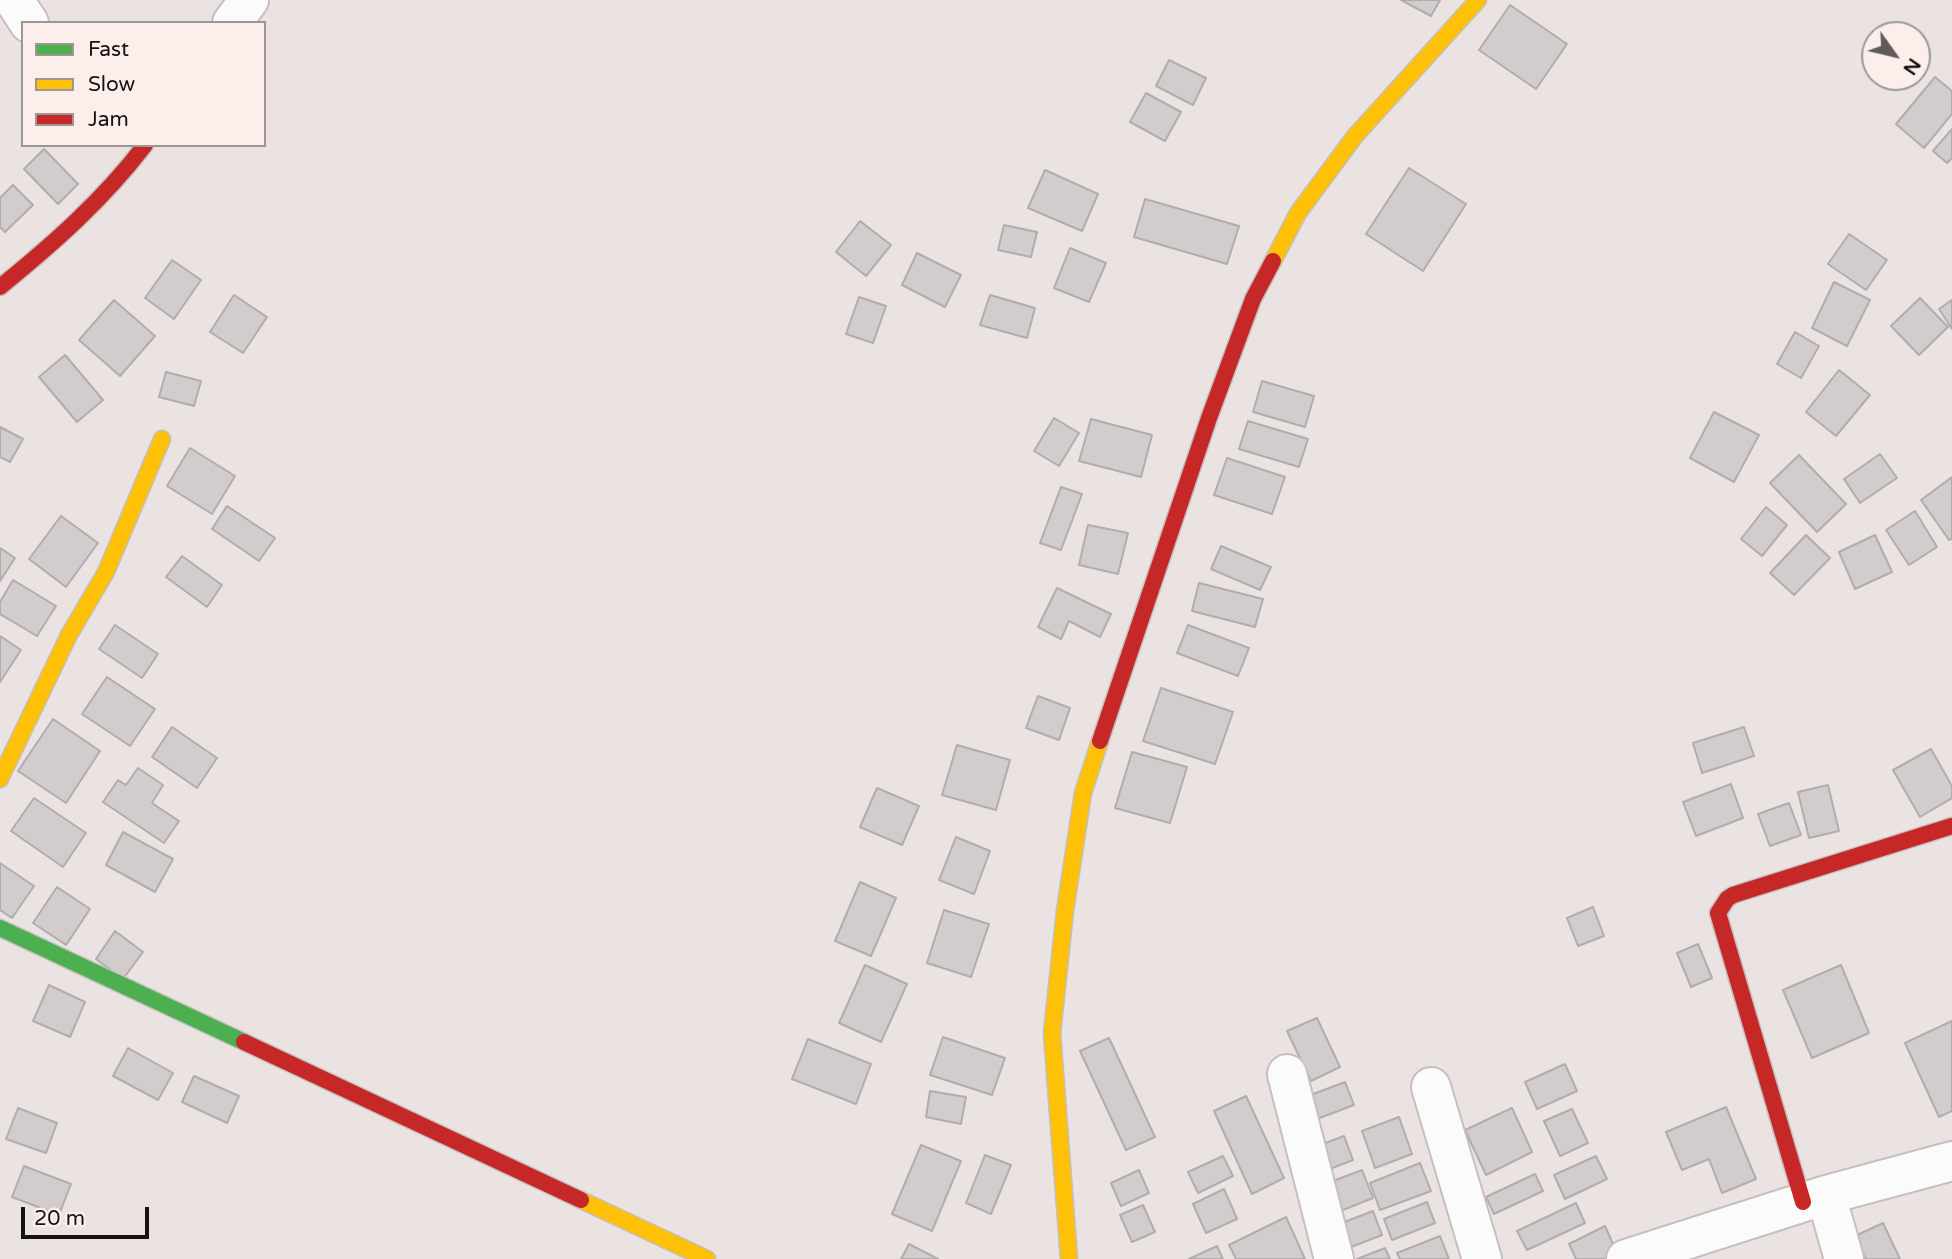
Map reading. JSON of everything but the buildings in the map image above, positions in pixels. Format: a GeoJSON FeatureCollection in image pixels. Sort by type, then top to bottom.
{"type":"FeatureCollection","features":[{"type":"Feature","properties":{"kind":"street"},"geometry":{"type":"LineString","coordinates":[[14,0],[28,21]]}},
{"type":"Feature","properties":{"kind":"street"},"geometry":{"type":"LineString","coordinates":[[233,21],[249,0]]}},
{"type":"Feature","properties":{"kind":"street"},"geometry":{"type":"LineString","coordinates":[[1069,1259],[1052,1032],[1065,911],[1087,780],[1209,418],[1254,299],[1298,213],[1347,147],[1478,0]]}},
{"type":"Feature","properties":{"kind":"street"},"geometry":{"type":"LineString","coordinates":[[0,288],[66,234],[129,153]]}},
{"type":"Feature","properties":{"kind":"street"},"geometry":{"type":"LineString","coordinates":[[0,779],[69,635],[106,572],[162,439]]}},
{"type":"Feature","properties":{"kind":"street"},"geometry":{"type":"LineString","coordinates":[[1844,1259],[1815,1198],[1718,913],[1733,895],[1952,826]]}},
{"type":"Feature","properties":{"kind":"street"},"geometry":{"type":"LineString","coordinates":[[0,928],[707,1259]]}},
{"type":"Feature","properties":{"kind":"street"},"geometry":{"type":"LineString","coordinates":[[1287,1074],[1334,1259]]}},
{"type":"Feature","properties":{"kind":"street"},"geometry":{"type":"LineString","coordinates":[[1431,1087],[1482,1259]]}},
{"type":"Feature","properties":{"kind":"street"},"geometry":{"type":"LineString","coordinates":[[1626,1259],[1815,1198],[1952,1161]]}},
{"type":"Feature","properties":{"kind":"traffic: fast"},"geometry":{"type":"LineString","coordinates":[[0,928],[244,1042]]}},
{"type":"Feature","properties":{"kind":"traffic: slow"},"geometry":{"type":"LineString","coordinates":[[1273,261],[1298,213],[1355,136],[1478,0]]}},
{"type":"Feature","properties":{"kind":"traffic: slow"},"geometry":{"type":"LineString","coordinates":[[0,779],[69,635],[106,572],[162,439]]}},
{"type":"Feature","properties":{"kind":"traffic: slow"},"geometry":{"type":"LineString","coordinates":[[1069,1259],[1052,1033],[1065,911],[1083,793],[1100,741]]}},
{"type":"Feature","properties":{"kind":"traffic: slow"},"geometry":{"type":"LineString","coordinates":[[581,1200],[707,1259]]}},
{"type":"Feature","properties":{"kind":"traffic: jam"},"geometry":{"type":"LineString","coordinates":[[0,287],[77,220],[143,147]]}},
{"type":"Feature","properties":{"kind":"traffic: jam"},"geometry":{"type":"LineString","coordinates":[[1100,741],[1209,418],[1253,299],[1273,261]]}},
{"type":"Feature","properties":{"kind":"traffic: jam"},"geometry":{"type":"LineString","coordinates":[[1803,1202],[1718,913],[1733,895],[1952,826]]}},
{"type":"Feature","properties":{"kind":"traffic: jam"},"geometry":{"type":"LineString","coordinates":[[244,1042],[581,1200]]}}]}
